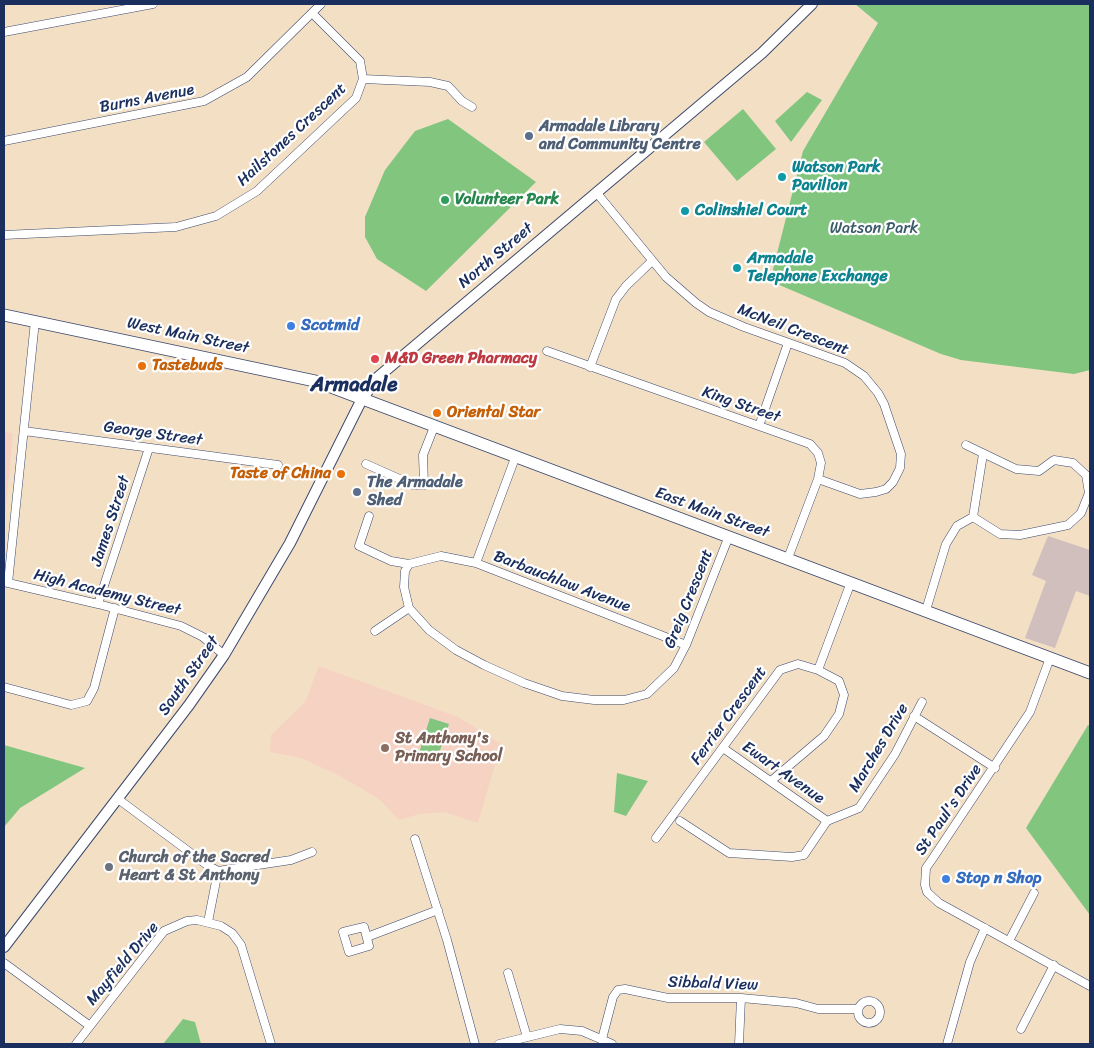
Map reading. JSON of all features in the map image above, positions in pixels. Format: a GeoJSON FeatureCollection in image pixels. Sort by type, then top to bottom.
{"type":"FeatureCollection","features":[{"type":"Feature","properties":{"kind":"main road","name":"North Street"},"geometry":{"type":"LineString","coordinates":[[362,399],[378,377],[762,53],[812,4]]}},
{"type":"Feature","properties":{"kind":"main road","name":"West Main Street"},"geometry":{"type":"LineString","coordinates":[[4,316],[36,321],[315,381],[362,399]]}},
{"type":"Feature","properties":{"kind":"main road","name":"East Main Street"},"geometry":{"type":"LineString","coordinates":[[362,399],[1090,673]]}},
{"type":"Feature","properties":{"kind":"main road","name":"South Street"},"geometry":{"type":"LineString","coordinates":[[4,947],[118,799],[224,655],[300,525],[362,399]]}},
{"type":"Feature","properties":{"kind":"street"},"geometry":{"type":"LineString","coordinates":[[4,32],[153,4]]}},
{"type":"Feature","properties":{"kind":"street","name":"Burns Avenue"},"geometry":{"type":"LineString","coordinates":[[4,141],[204,101],[247,77],[313,14],[321,4]]}},
{"type":"Feature","properties":{"kind":"street","name":"Hailstones Crescent"},"geometry":{"type":"LineString","coordinates":[[4,235],[176,227],[216,216],[261,187],[356,98],[363,80],[360,62],[313,14]]}},
{"type":"Feature","properties":{"kind":"street"},"geometry":{"type":"LineString","coordinates":[[363,80],[448,86],[462,101],[472,107]]}},
{"type":"Feature","properties":{"kind":"street","name":"McNeil Crescent"},"geometry":{"type":"LineString","coordinates":[[596,192],[679,291],[709,312],[744,327],[845,363],[864,376],[884,404],[901,454],[900,468],[893,482],[876,492],[860,494],[818,479]]}},
{"type":"Feature","properties":{"kind":"street"},"geometry":{"type":"LineString","coordinates":[[590,367],[616,299],[652,260]]}},
{"type":"Feature","properties":{"kind":"street"},"geometry":{"type":"LineString","coordinates":[[6,582],[36,321]]}},
{"type":"Feature","properties":{"kind":"street"},"geometry":{"type":"LineString","coordinates":[[759,426],[788,343]]}},
{"type":"Feature","properties":{"kind":"street","name":"King Street"},"geometry":{"type":"LineString","coordinates":[[547,351],[810,444],[818,453],[821,463],[818,479],[788,558]]}},
{"type":"Feature","properties":{"kind":"street"},"geometry":{"type":"LineString","coordinates":[[366,464],[413,485],[424,485],[423,455],[434,427]]}},
{"type":"Feature","properties":{"kind":"street","name":"George Street"},"geometry":{"type":"LineString","coordinates":[[24,431],[278,465]]}},
{"type":"Feature","properties":{"kind":"street"},"geometry":{"type":"LineString","coordinates":[[966,445],[1016,469],[1039,471],[1054,460],[1073,463],[1086,474],[1089,494],[1081,513],[1068,525],[1020,535],[1000,534],[973,517]]}},
{"type":"Feature","properties":{"kind":"street","name":"James Street"},"geometry":{"type":"LineString","coordinates":[[98,604],[149,448]]}},
{"type":"Feature","properties":{"kind":"street"},"geometry":{"type":"LineString","coordinates":[[973,517],[983,454]]}},
{"type":"Feature","properties":{"kind":"street","name":"Barbauchlaw Avenue"},"geometry":{"type":"LineString","coordinates":[[515,458],[476,563],[686,645]]}},
{"type":"Feature","properties":{"kind":"street"},"geometry":{"type":"LineString","coordinates":[[369,516],[359,546],[391,561],[409,564],[441,556],[476,563]]}},
{"type":"Feature","properties":{"kind":"street"},"geometry":{"type":"LineString","coordinates":[[926,610],[946,544],[957,526],[973,517]]}},
{"type":"Feature","properties":{"kind":"street","name":"Greig Crescent"},"geometry":{"type":"LineString","coordinates":[[409,608],[429,630],[456,650],[524,683],[562,696],[594,700],[624,700],[647,694],[674,668],[686,645],[729,536]]}},
{"type":"Feature","properties":{"kind":"street"},"geometry":{"type":"LineString","coordinates":[[375,631],[409,608],[404,587],[405,571],[409,564]]}},
{"type":"Feature","properties":{"kind":"street","name":"High Academy Street"},"geometry":{"type":"LineString","coordinates":[[6,582],[115,608],[184,627],[203,637],[224,655]]}},
{"type":"Feature","properties":{"kind":"street"},"geometry":{"type":"LineString","coordinates":[[818,670],[851,582]]}},
{"type":"Feature","properties":{"kind":"street"},"geometry":{"type":"LineString","coordinates":[[4,687],[71,705],[87,701],[94,688],[115,608]]}},
{"type":"Feature","properties":{"kind":"street","name":"St Paul's Drive"},"geometry":{"type":"LineString","coordinates":[[1050,658],[1030,712],[932,858],[926,868],[924,878],[927,892],[939,903],[1090,986]]}},
{"type":"Feature","properties":{"kind":"street","name":"Ferrier Crescent"},"geometry":{"type":"LineString","coordinates":[[656,838],[780,670],[798,664],[818,670],[839,680],[844,695],[839,714],[824,736],[771,782]]}},
{"type":"Feature","properties":{"kind":"street","name":"Marches Drive"},"geometry":{"type":"LineString","coordinates":[[827,821],[859,808],[895,754],[922,702]]}},
{"type":"Feature","properties":{"kind":"street"},"geometry":{"type":"LineString","coordinates":[[914,716],[994,768]]}},
{"type":"Feature","properties":{"kind":"street","name":"Ewart Avenue"},"geometry":{"type":"LineString","coordinates":[[723,748],[827,821]]}},
{"type":"Feature","properties":{"kind":"street"},"geometry":{"type":"LineString","coordinates":[[118,799],[207,865],[218,871],[291,860],[312,852]]}},
{"type":"Feature","properties":{"kind":"street"},"geometry":{"type":"LineString","coordinates":[[680,821],[729,853],[792,857],[804,855],[827,821]]}},
{"type":"Feature","properties":{"kind":"street"},"geometry":{"type":"LineString","coordinates":[[415,839],[438,910],[475,1044]]}},
{"type":"Feature","properties":{"kind":"street"},"geometry":{"type":"LineString","coordinates":[[208,922],[218,871]]}},
{"type":"Feature","properties":{"kind":"street"},"geometry":{"type":"LineString","coordinates":[[1009,941],[1034,892]]}},
{"type":"Feature","properties":{"kind":"street"},"geometry":{"type":"LineString","coordinates":[[367,937],[438,910]]}},
{"type":"Feature","properties":{"kind":"street","name":"Mayfield Drive"},"geometry":{"type":"LineString","coordinates":[[76,1044],[164,931],[187,921],[208,922],[232,933],[241,945],[271,1044]]}},
{"type":"Feature","properties":{"kind":"street"},"geometry":{"type":"LineString","coordinates":[[947,1044],[970,962],[985,928]]}},
{"type":"Feature","properties":{"kind":"street"},"geometry":{"type":"LineString","coordinates":[[4,963],[90,1026]]}},
{"type":"Feature","properties":{"kind":"street"},"geometry":{"type":"LineString","coordinates":[[1022,1030],[1054,965]]}},
{"type":"Feature","properties":{"kind":"street"},"geometry":{"type":"LineString","coordinates":[[508,973],[527,1037]]}},
{"type":"Feature","properties":{"kind":"street","name":"Sibbald View"},"geometry":{"type":"LineString","coordinates":[[602,1039],[613,997],[618,990],[625,989],[668,998],[741,998],[796,1003],[818,1009],[858,1010]]}},
{"type":"Feature","properties":{"kind":"street"},"geometry":{"type":"LineString","coordinates":[[739,1044],[741,998]]}},
{"type":"Feature","properties":{"kind":"street"},"geometry":{"type":"LineString","coordinates":[[500,1044],[560,1029],[582,1031],[612,1044]]}},
{"type":"Feature","properties":{"kind":"shaded area"},"geometry":{"type":"Polygon","coordinates":[[[4,432],[13,433],[4,527],[4,432]]]}},
{"type":"Feature","properties":{"kind":"shaded area"},"geometry":{"type":"Polygon","coordinates":[[[1048,536],[1090,550],[1090,596],[1076,591],[1055,648],[1025,638],[1046,581],[1032,575],[1048,536]]]}},
{"type":"Feature","properties":{"kind":"shaded area","name":"St Anthony's Primary School"},"geometry":{"type":"Polygon","coordinates":[[[319,666],[458,717],[501,744],[478,823],[444,812],[419,814],[399,820],[379,799],[340,776],[301,758],[270,752],[271,735],[305,702],[319,666]]]}},
{"type":"Feature","properties":{"kind":"green space","name":"Watson Park"},"geometry":{"type":"Polygon","coordinates":[[[855,4],[1090,4],[1090,370],[1074,374],[961,360],[941,354],[770,281],[803,151],[878,23],[855,4]]]}},
{"type":"Feature","properties":{"kind":"green space"},"geometry":{"type":"Polygon","coordinates":[[[807,92],[822,100],[791,142],[775,121],[807,92]]]}},
{"type":"Feature","properties":{"kind":"green space"},"geometry":{"type":"Polygon","coordinates":[[[743,109],[776,149],[737,181],[704,142],[743,109]]]}},
{"type":"Feature","properties":{"kind":"green space","name":"Volunteer Park"},"geometry":{"type":"Polygon","coordinates":[[[448,119],[536,182],[426,291],[377,259],[365,237],[365,217],[385,170],[415,131],[448,119]]]}},
{"type":"Feature","properties":{"kind":"green space"},"geometry":{"type":"Polygon","coordinates":[[[430,718],[449,724],[437,759],[419,753],[430,718]]]}},
{"type":"Feature","properties":{"kind":"green space"},"geometry":{"type":"Polygon","coordinates":[[[1088,725],[1090,726],[1090,915],[1026,828],[1088,725]]]}},
{"type":"Feature","properties":{"kind":"green space"},"geometry":{"type":"Polygon","coordinates":[[[4,745],[85,768],[20,808],[4,827],[4,745]]]}},
{"type":"Feature","properties":{"kind":"green space"},"geometry":{"type":"Polygon","coordinates":[[[617,773],[648,781],[626,816],[614,812],[617,773]]]}},
{"type":"Feature","properties":{"kind":"green space"},"geometry":{"type":"Polygon","coordinates":[[[183,1019],[195,1022],[201,1044],[163,1044],[183,1019]]]}},
{"type":"Feature","properties":{"kind":"place","name":"Armadale Library and Community Centre"},"geometry":{"type":"Point","coordinates":[529,136]}},
{"type":"Feature","properties":{"kind":"place","name":"Watson Park Pavilion"},"geometry":{"type":"Point","coordinates":[782,177]}},
{"type":"Feature","properties":{"kind":"place","name":"Volunteer Park"},"geometry":{"type":"Point","coordinates":[445,200]}},
{"type":"Feature","properties":{"kind":"place","name":"Colinshiel Court"},"geometry":{"type":"Point","coordinates":[685,211]}},
{"type":"Feature","properties":{"kind":"place","name":"Armadale Telephone Exchange"},"geometry":{"type":"Point","coordinates":[737,268]}},
{"type":"Feature","properties":{"kind":"place","name":"Scotmid"},"geometry":{"type":"Point","coordinates":[291,326]}},
{"type":"Feature","properties":{"kind":"place","name":"M&D Green Pharmacy"},"geometry":{"type":"Point","coordinates":[375,359]}},
{"type":"Feature","properties":{"kind":"place","name":"Tastebuds"},"geometry":{"type":"Point","coordinates":[142,366]}},
{"type":"Feature","properties":{"kind":"place","name":"Oriental Star"},"geometry":{"type":"Point","coordinates":[437,413]}},
{"type":"Feature","properties":{"kind":"place","name":"Taste of China"},"geometry":{"type":"Point","coordinates":[341,474]}},
{"type":"Feature","properties":{"kind":"place","name":"The Armadale Shed"},"geometry":{"type":"Point","coordinates":[357,492]}},
{"type":"Feature","properties":{"kind":"place","name":"St Anthony's Primary School"},"geometry":{"type":"Point","coordinates":[385,748]}},
{"type":"Feature","properties":{"kind":"place","name":"Church of the Sacred Heart & St Anthony"},"geometry":{"type":"Point","coordinates":[109,867]}},
{"type":"Feature","properties":{"kind":"place","name":"Stop n Shop"},"geometry":{"type":"Point","coordinates":[946,879]}},
{"type":"Feature","properties":{"kind":"district","name":"Armadale"},"geometry":{"type":"Point","coordinates":[354,386]}}]}
